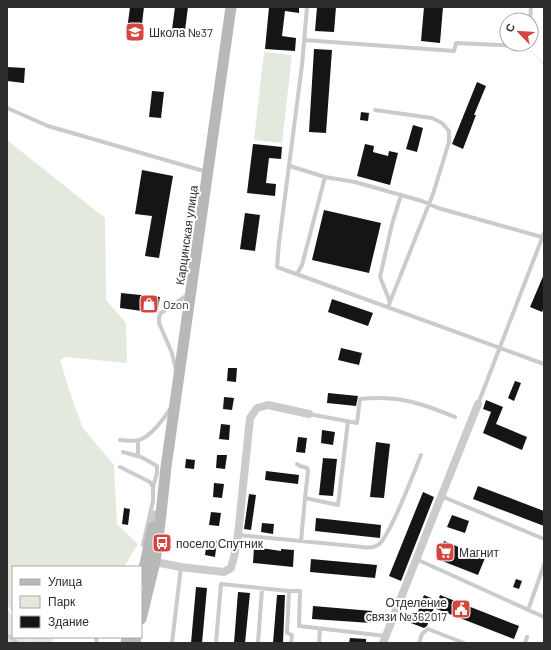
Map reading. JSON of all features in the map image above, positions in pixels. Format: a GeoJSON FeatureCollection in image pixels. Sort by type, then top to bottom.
{"type":"FeatureCollection","features":[{"type":"Feature","properties":{"kind":"main road","name":"Карцинская улица"},"geometry":{"type":"LineString","coordinates":[[166,467],[231,7]]}},
{"type":"Feature","properties":{"kind":"main road"},"geometry":{"type":"LineString","coordinates":[[142,609],[154,518],[166,467]]}},
{"type":"Feature","properties":{"kind":"main road"},"geometry":{"type":"LineString","coordinates":[[142,579],[162,514],[166,467]]}},
{"type":"Feature","properties":{"kind":"street"},"geometry":{"type":"LineString","coordinates":[[384,639],[478,404]]}},
{"type":"Feature","properties":{"kind":"street"},"geometry":{"type":"LineString","coordinates":[[147,565],[224,572],[228,571],[233,564],[238,535],[250,418],[252,414],[257,408],[268,406],[309,414]]}},
{"type":"Feature","properties":{"kind":"lane"},"geometry":{"type":"LineString","coordinates":[[307,7],[290,166],[277,267],[544,364]]}},
{"type":"Feature","properties":{"kind":"lane"},"geometry":{"type":"LineString","coordinates":[[304,40],[454,51],[456,43],[499,45]]}},
{"type":"Feature","properties":{"kind":"lane"},"geometry":{"type":"LineString","coordinates":[[7,108],[48,126],[208,172]]}},
{"type":"Feature","properties":{"kind":"lane"},"geometry":{"type":"LineString","coordinates":[[375,110],[432,118],[442,123],[449,131],[449,142],[429,204],[388,307]]}},
{"type":"Feature","properties":{"kind":"lane"},"geometry":{"type":"LineString","coordinates":[[290,166],[325,177],[354,182],[401,195],[438,208],[543,235],[478,404]]}},
{"type":"Feature","properties":{"kind":"lane"},"geometry":{"type":"LineString","coordinates":[[297,274],[302,265],[325,177]]}},
{"type":"Feature","properties":{"kind":"lane"},"geometry":{"type":"LineString","coordinates":[[390,302],[380,277],[392,224],[401,195]]}},
{"type":"Feature","properties":{"kind":"lane"},"geometry":{"type":"LineString","coordinates":[[120,440],[138,440],[146,436],[166,416],[176,401],[176,368],[166,338],[159,323],[159,317],[161,313],[191,291]]}},
{"type":"Feature","properties":{"kind":"lane"},"geometry":{"type":"LineString","coordinates":[[309,414],[357,422],[360,399],[376,397],[400,398],[424,404],[455,417]]}},
{"type":"Feature","properties":{"kind":"lane"},"geometry":{"type":"LineString","coordinates":[[305,498],[338,505],[348,421]]}},
{"type":"Feature","properties":{"kind":"lane"},"geometry":{"type":"LineString","coordinates":[[138,440],[138,456]]}},
{"type":"Feature","properties":{"kind":"lane"},"geometry":{"type":"LineString","coordinates":[[123,452],[138,456],[157,466],[157,473],[153,487],[153,501],[143,548]]}},
{"type":"Feature","properties":{"kind":"lane"},"geometry":{"type":"LineString","coordinates":[[238,535],[370,548],[376,546],[382,541],[394,518],[421,455]]}},
{"type":"Feature","properties":{"kind":"lane"},"geometry":{"type":"LineString","coordinates":[[297,464],[307,468],[308,471],[301,541]]}},
{"type":"Feature","properties":{"kind":"lane"},"geometry":{"type":"LineString","coordinates":[[120,467],[150,482],[153,487]]}},
{"type":"Feature","properties":{"kind":"lane"},"geometry":{"type":"LineString","coordinates":[[441,496],[544,539]]}},
{"type":"Feature","properties":{"kind":"lane"},"geometry":{"type":"LineString","coordinates":[[416,560],[544,617]]}},
{"type":"Feature","properties":{"kind":"lane"},"geometry":{"type":"LineString","coordinates":[[528,610],[544,565]]}},
{"type":"Feature","properties":{"kind":"lane"},"geometry":{"type":"LineString","coordinates":[[172,643],[181,567]]}},
{"type":"Feature","properties":{"kind":"lane"},"geometry":{"type":"LineString","coordinates":[[216,643],[221,584],[262,589],[300,591],[299,626],[384,639]]}},
{"type":"Feature","properties":{"kind":"lane"},"geometry":{"type":"LineString","coordinates":[[258,643],[262,589]]}},
{"type":"Feature","properties":{"kind":"lane"},"geometry":{"type":"LineString","coordinates":[[289,591],[287,633],[292,635],[291,643]]}},
{"type":"Feature","properties":{"kind":"lane"},"geometry":{"type":"LineString","coordinates":[[319,643],[320,629]]}},
{"type":"Feature","properties":{"kind":"lane"},"geometry":{"type":"LineString","coordinates":[[419,643],[422,634],[428,629],[464,643]]}},
{"type":"Feature","properties":{"kind":"lane"},"geometry":{"type":"LineString","coordinates":[[7,635],[17,643]]}},
{"type":"Feature","properties":{"kind":"lane"},"geometry":{"type":"LineString","coordinates":[[525,643],[527,637]]}},
{"type":"Feature","properties":{"kind":"path"},"geometry":{"type":"LineString","coordinates":[[532,52],[544,65]]}},
{"type":"Feature","properties":{"kind":"green space"},"geometry":{"type":"Polygon","coordinates":[[[264,52],[292,55],[282,143],[254,140],[264,52]]]}},
{"type":"Feature","properties":{"kind":"green space"},"geometry":{"type":"Polygon","coordinates":[[[7,140],[105,218],[106,300],[126,323],[127,363],[65,357],[60,360],[83,428],[114,465],[117,524],[138,544],[125,566],[12,566],[12,612],[7,604],[7,140]]]}},
{"type":"Feature","properties":{"kind":"green space"},"geometry":{"type":"Polygon","coordinates":[[[7,608],[12,616],[12,638],[27,638],[30,643],[7,643],[7,608]]]}},
{"type":"Feature","properties":{"kind":"green space"},"geometry":{"type":"Polygon","coordinates":[[[28,638],[54,638],[52,643],[31,643],[28,638]]]}},
{"type":"Feature","properties":{"kind":"building"},"geometry":{"type":"Polygon","coordinates":[[[130,7],[144,7],[141,32],[127,30],[130,7]]]}},
{"type":"Feature","properties":{"kind":"building"},"geometry":{"type":"Polygon","coordinates":[[[175,7],[188,7],[184,38],[171,37],[175,7]]]}},
{"type":"Feature","properties":{"kind":"building"},"geometry":{"type":"Polygon","coordinates":[[[269,7],[299,7],[299,13],[285,11],[282,36],[296,38],[295,51],[265,49],[269,7]]]}},
{"type":"Feature","properties":{"kind":"building"},"geometry":{"type":"Polygon","coordinates":[[[317,7],[336,7],[334,32],[315,31],[317,7]]]}},
{"type":"Feature","properties":{"kind":"building"},"geometry":{"type":"Polygon","coordinates":[[[424,7],[443,7],[440,43],[421,41],[424,7]]]}},
{"type":"Feature","properties":{"kind":"building"},"geometry":{"type":"Polygon","coordinates":[[[314,49],[332,50],[326,133],[309,132],[314,49]]]}},
{"type":"Feature","properties":{"kind":"building"},"geometry":{"type":"Polygon","coordinates":[[[7,67],[25,68],[24,83],[7,81],[7,67]]]}},
{"type":"Feature","properties":{"kind":"building"},"geometry":{"type":"Polygon","coordinates":[[[477,82],[486,86],[474,115],[476,115],[463,149],[452,144],[477,82]]]}},
{"type":"Feature","properties":{"kind":"building"},"geometry":{"type":"Polygon","coordinates":[[[152,91],[164,92],[161,118],[149,117],[152,91]]]}},
{"type":"Feature","properties":{"kind":"building"},"geometry":{"type":"Polygon","coordinates":[[[361,112],[369,113],[368,121],[360,120],[361,112]]]}},
{"type":"Feature","properties":{"kind":"building"},"geometry":{"type":"Polygon","coordinates":[[[413,125],[423,128],[417,152],[406,149],[413,125]]]}},
{"type":"Feature","properties":{"kind":"building"},"geometry":{"type":"Polygon","coordinates":[[[253,144],[282,147],[281,159],[269,158],[266,183],[276,184],[275,196],[247,193],[253,144]]]}},
{"type":"Feature","properties":{"kind":"building"},"geometry":{"type":"Polygon","coordinates":[[[365,144],[374,146],[373,152],[388,156],[389,151],[398,153],[390,185],[357,176],[365,144]]]}},
{"type":"Feature","properties":{"kind":"building"},"geometry":{"type":"Polygon","coordinates":[[[142,170],[173,176],[159,258],[145,256],[152,216],[135,214],[142,170]]]}},
{"type":"Feature","properties":{"kind":"building"},"geometry":{"type":"Polygon","coordinates":[[[324,210],[381,223],[369,273],[312,260],[324,210]]]}},
{"type":"Feature","properties":{"kind":"building"},"geometry":{"type":"Polygon","coordinates":[[[245,213],[260,215],[255,251],[240,249],[245,213]]]}},
{"type":"Feature","properties":{"kind":"building"},"geometry":{"type":"Polygon","coordinates":[[[544,274],[544,308],[542,312],[530,307],[544,274]]]}},
{"type":"Feature","properties":{"kind":"building"},"geometry":{"type":"Polygon","coordinates":[[[121,293],[160,297],[157,313],[120,308],[121,293]]]}},
{"type":"Feature","properties":{"kind":"building"},"geometry":{"type":"Polygon","coordinates":[[[332,299],[373,313],[368,326],[328,312],[332,299]]]}},
{"type":"Feature","properties":{"kind":"building"},"geometry":{"type":"Polygon","coordinates":[[[341,348],[362,353],[359,365],[338,360],[341,348]]]}},
{"type":"Feature","properties":{"kind":"building"},"geometry":{"type":"Polygon","coordinates":[[[228,368],[237,368],[236,382],[227,381],[228,368]]]}},
{"type":"Feature","properties":{"kind":"building"},"geometry":{"type":"Polygon","coordinates":[[[515,381],[521,383],[514,401],[508,398],[515,381]]]}},
{"type":"Feature","properties":{"kind":"building"},"geometry":{"type":"Polygon","coordinates":[[[328,393],[358,396],[356,406],[327,403],[328,393]]]}},
{"type":"Feature","properties":{"kind":"building"},"geometry":{"type":"Polygon","coordinates":[[[224,397],[234,398],[232,410],[223,409],[224,397]]]}},
{"type":"Feature","properties":{"kind":"building"},"geometry":{"type":"Polygon","coordinates":[[[486,400],[503,407],[496,424],[527,437],[522,450],[483,433],[491,412],[483,409],[486,400]]]}},
{"type":"Feature","properties":{"kind":"building"},"geometry":{"type":"Polygon","coordinates":[[[221,424],[230,425],[229,440],[219,439],[221,424]]]}},
{"type":"Feature","properties":{"kind":"building"},"geometry":{"type":"Polygon","coordinates":[[[322,430],[335,432],[333,445],[321,443],[322,430]]]}},
{"type":"Feature","properties":{"kind":"building"},"geometry":{"type":"Polygon","coordinates":[[[298,437],[307,438],[305,453],[296,452],[298,437]]]}},
{"type":"Feature","properties":{"kind":"building"},"geometry":{"type":"Polygon","coordinates":[[[376,442],[390,444],[384,498],[370,497],[376,442]]]}},
{"type":"Feature","properties":{"kind":"building"},"geometry":{"type":"Polygon","coordinates":[[[217,455],[227,455],[225,469],[216,468],[217,455]]]}},
{"type":"Feature","properties":{"kind":"building"},"geometry":{"type":"Polygon","coordinates":[[[323,458],[337,459],[333,496],[319,495],[323,458]]]}},
{"type":"Feature","properties":{"kind":"building"},"geometry":{"type":"Polygon","coordinates":[[[186,459],[195,460],[194,469],[185,468],[186,459]]]}},
{"type":"Feature","properties":{"kind":"building"},"geometry":{"type":"Polygon","coordinates":[[[266,471],[299,475],[298,484],[265,480],[266,471]]]}},
{"type":"Feature","properties":{"kind":"building"},"geometry":{"type":"Polygon","coordinates":[[[214,483],[224,484],[222,498],[213,497],[214,483]]]}},
{"type":"Feature","properties":{"kind":"building"},"geometry":{"type":"Polygon","coordinates":[[[478,486],[544,511],[544,526],[473,499],[478,486]]]}},
{"type":"Feature","properties":{"kind":"building"},"geometry":{"type":"Polygon","coordinates":[[[423,492],[434,497],[401,581],[389,576],[423,492]]]}},
{"type":"Feature","properties":{"kind":"building"},"geometry":{"type":"Polygon","coordinates":[[[249,494],[256,495],[251,530],[244,529],[249,494]]]}},
{"type":"Feature","properties":{"kind":"building"},"geometry":{"type":"Polygon","coordinates":[[[124,508],[130,509],[128,525],[122,524],[124,508]]]}},
{"type":"Feature","properties":{"kind":"building"},"geometry":{"type":"Polygon","coordinates":[[[211,512],[221,513],[219,526],[209,525],[211,512]]]}},
{"type":"Feature","properties":{"kind":"building"},"geometry":{"type":"Polygon","coordinates":[[[452,515],[469,521],[465,533],[447,527],[452,515]]]}},
{"type":"Feature","properties":{"kind":"building"},"geometry":{"type":"Polygon","coordinates":[[[316,518],[381,525],[380,538],[315,531],[316,518]]]}},
{"type":"Feature","properties":{"kind":"building"},"geometry":{"type":"Polygon","coordinates":[[[262,523],[274,524],[273,534],[261,532],[262,523]]]}},
{"type":"Feature","properties":{"kind":"building"},"geometry":{"type":"Polygon","coordinates":[[[207,540],[217,541],[215,557],[205,555],[207,540]]]}},
{"type":"Feature","properties":{"kind":"building"},"geometry":{"type":"Polygon","coordinates":[[[444,541],[485,558],[478,575],[437,559],[444,541]]]}},
{"type":"Feature","properties":{"kind":"building"},"geometry":{"type":"Polygon","coordinates":[[[254,547],[281,551],[281,549],[294,550],[293,567],[253,563],[254,547]]]}},
{"type":"Feature","properties":{"kind":"building"},"geometry":{"type":"Polygon","coordinates":[[[311,559],[377,565],[375,578],[310,572],[311,559]]]}},
{"type":"Feature","properties":{"kind":"building"},"geometry":{"type":"Polygon","coordinates":[[[516,579],[522,581],[519,589],[513,587],[516,579]]]}},
{"type":"Feature","properties":{"kind":"building"},"geometry":{"type":"Polygon","coordinates":[[[196,587],[207,588],[202,643],[191,643],[196,587]]]}},
{"type":"Feature","properties":{"kind":"building"},"geometry":{"type":"Polygon","coordinates":[[[238,592],[250,593],[245,643],[234,643],[238,592]]]}},
{"type":"Feature","properties":{"kind":"building"},"geometry":{"type":"Polygon","coordinates":[[[277,595],[285,595],[283,643],[273,643],[277,595]]]}},
{"type":"Feature","properties":{"kind":"building"},"geometry":{"type":"Polygon","coordinates":[[[424,595],[438,601],[440,595],[519,626],[514,639],[434,608],[427,626],[424,628],[403,620],[406,613],[416,617],[424,595]]]}},
{"type":"Feature","properties":{"kind":"building"},"geometry":{"type":"Polygon","coordinates":[[[313,606],[372,611],[371,623],[312,619],[313,606]]]}},
{"type":"Feature","properties":{"kind":"building"},"geometry":{"type":"Polygon","coordinates":[[[350,638],[366,639],[366,643],[349,643],[350,638]]]}},
{"type":"Feature","properties":{"kind":"place","name":"Школа №37"},"geometry":{"type":"Point","coordinates":[135,32]}},
{"type":"Feature","properties":{"kind":"place","name":"Ozon"},"geometry":{"type":"Point","coordinates":[149,304]}},
{"type":"Feature","properties":{"kind":"place","name":"посело Спутник"},"geometry":{"type":"Point","coordinates":[162,543]}},
{"type":"Feature","properties":{"kind":"place","name":"Магнит"},"geometry":{"type":"Point","coordinates":[445,552]}},
{"type":"Feature","properties":{"kind":"place","name":"Отделение связи №362017"},"geometry":{"type":"Point","coordinates":[461,609]}}]}
